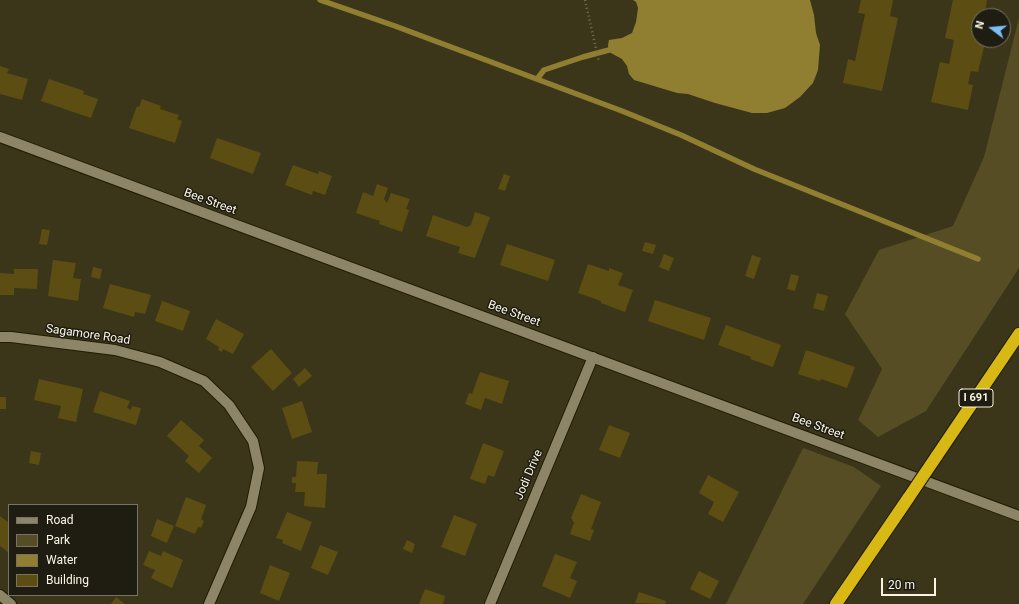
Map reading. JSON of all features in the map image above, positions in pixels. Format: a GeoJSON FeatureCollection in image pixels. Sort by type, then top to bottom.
{"type":"FeatureCollection","features":[{"type":"Feature","properties":{"kind":"highway"},"geometry":{"type":"LineString","coordinates":[[1017,336],[1019,323]]}},
{"type":"Feature","properties":{"kind":"highway","name":"I 691"},"geometry":{"type":"LineString","coordinates":[[836,604],[1017,336]]}},
{"type":"Feature","properties":{"kind":"street","name":"Bee Street"},"geometry":{"type":"LineString","coordinates":[[0,137],[1019,516]]}},
{"type":"Feature","properties":{"kind":"street","name":"Sagamore Road"},"geometry":{"type":"LineString","coordinates":[[0,337],[11,337],[115,350],[160,362],[204,381],[230,406],[253,441],[259,468],[251,507],[209,604]]}},
{"type":"Feature","properties":{"kind":"street","name":"Jodi Drive"},"geometry":{"type":"LineString","coordinates":[[490,604],[593,357]]}},
{"type":"Feature","properties":{"kind":"street"},"geometry":{"type":"LineString","coordinates":[[0,595],[11,604]]}},
{"type":"Feature","properties":{"kind":"path"},"geometry":{"type":"LineString","coordinates":[[585,0],[599,62]]}},
{"type":"Feature","properties":{"kind":"green space"},"geometry":{"type":"Polygon","coordinates":[[[1019,18],[1019,268],[926,411],[878,437],[858,420],[882,369],[845,314],[879,250],[953,226],[984,157],[1019,18]]]}},
{"type":"Feature","properties":{"kind":"green space"},"geometry":{"type":"Polygon","coordinates":[[[803,448],[854,467],[881,486],[803,604],[726,604],[803,448]]]}},
{"type":"Feature","properties":{"kind":"water"},"geometry":{"type":"Polygon","coordinates":[[[633,0],[810,0],[814,15],[816,33],[820,45],[818,70],[813,83],[800,97],[785,108],[767,113],[752,113],[634,80],[629,74],[627,66],[622,59],[609,52],[608,45],[609,40],[622,38],[632,33],[636,22],[638,8],[636,2],[633,0]]]}},
{"type":"Feature","properties":{"kind":"building"},"geometry":{"type":"Polygon","coordinates":[[[861,0],[893,0],[890,16],[898,18],[882,91],[843,83],[848,59],[855,61],[865,14],[858,13],[861,0]]]}},
{"type":"Feature","properties":{"kind":"building"},"geometry":{"type":"Polygon","coordinates":[[[953,0],[987,0],[986,8],[971,8],[971,48],[984,48],[978,72],[971,71],[968,84],[973,85],[968,110],[931,102],[940,62],[949,64],[954,40],[945,38],[953,0]]]}},
{"type":"Feature","properties":{"kind":"building"},"geometry":{"type":"Polygon","coordinates":[[[0,66],[9,69],[7,73],[28,79],[22,100],[0,94],[0,66]]]}},
{"type":"Feature","properties":{"kind":"building"},"geometry":{"type":"Polygon","coordinates":[[[49,79],[84,91],[83,94],[98,99],[91,118],[41,101],[49,79]]]}},
{"type":"Feature","properties":{"kind":"building"},"geometry":{"type":"Polygon","coordinates":[[[142,99],[161,106],[160,109],[179,115],[177,119],[182,121],[175,143],[129,128],[137,106],[139,107],[142,99]]]}},
{"type":"Feature","properties":{"kind":"building"},"geometry":{"type":"Polygon","coordinates":[[[217,138],[261,153],[253,174],[210,158],[217,138]]]}},
{"type":"Feature","properties":{"kind":"building"},"geometry":{"type":"Polygon","coordinates":[[[293,165],[318,174],[319,171],[332,176],[325,195],[313,191],[312,195],[285,185],[293,165]]]}},
{"type":"Feature","properties":{"kind":"building"},"geometry":{"type":"Polygon","coordinates":[[[504,174],[510,176],[505,191],[498,189],[504,174]]]}},
{"type":"Feature","properties":{"kind":"building"},"geometry":{"type":"Polygon","coordinates":[[[377,184],[388,188],[384,199],[387,203],[391,193],[410,199],[406,209],[409,210],[402,232],[379,224],[380,221],[356,213],[363,192],[373,196],[377,184]]]}},
{"type":"Feature","properties":{"kind":"building"},"geometry":{"type":"Polygon","coordinates":[[[475,212],[490,217],[475,258],[458,253],[460,247],[426,236],[433,215],[467,227],[471,225],[475,212]]]}},
{"type":"Feature","properties":{"kind":"building"},"geometry":{"type":"Polygon","coordinates":[[[42,229],[50,230],[47,245],[39,244],[42,229]]]}},
{"type":"Feature","properties":{"kind":"building"},"geometry":{"type":"Polygon","coordinates":[[[645,242],[656,245],[653,254],[642,251],[645,242]]]}},
{"type":"Feature","properties":{"kind":"building"},"geometry":{"type":"Polygon","coordinates":[[[507,244],[555,260],[548,281],[500,265],[507,244]]]}},
{"type":"Feature","properties":{"kind":"building"},"geometry":{"type":"Polygon","coordinates":[[[664,254],[674,258],[669,271],[659,267],[664,254]]]}},
{"type":"Feature","properties":{"kind":"building"},"geometry":{"type":"Polygon","coordinates":[[[752,255],[761,258],[754,279],[745,276],[752,255]]]}},
{"type":"Feature","properties":{"kind":"building"},"geometry":{"type":"Polygon","coordinates":[[[53,260],[76,263],[73,278],[81,279],[78,301],[48,296],[53,260]]]}},
{"type":"Feature","properties":{"kind":"building"},"geometry":{"type":"Polygon","coordinates":[[[588,264],[609,271],[609,268],[623,273],[618,285],[633,290],[625,312],[601,303],[601,301],[578,293],[588,264]]]}},
{"type":"Feature","properties":{"kind":"building"},"geometry":{"type":"Polygon","coordinates":[[[93,267],[102,269],[100,279],[91,277],[93,267]]]}},
{"type":"Feature","properties":{"kind":"building"},"geometry":{"type":"Polygon","coordinates":[[[14,269],[38,269],[37,289],[14,288],[14,295],[0,295],[0,273],[14,274],[14,269]]]}},
{"type":"Feature","properties":{"kind":"building"},"geometry":{"type":"Polygon","coordinates":[[[791,274],[799,276],[795,291],[787,289],[791,274]]]}},
{"type":"Feature","properties":{"kind":"building"},"geometry":{"type":"Polygon","coordinates":[[[110,284],[151,295],[145,314],[135,312],[134,317],[103,308],[110,284]]]}},
{"type":"Feature","properties":{"kind":"building"},"geometry":{"type":"Polygon","coordinates":[[[817,293],[828,296],[824,311],[813,308],[817,293]]]}},
{"type":"Feature","properties":{"kind":"building"},"geometry":{"type":"Polygon","coordinates":[[[655,300],[711,318],[704,340],[648,321],[655,300]]]}},
{"type":"Feature","properties":{"kind":"building"},"geometry":{"type":"Polygon","coordinates":[[[162,301],[190,311],[183,331],[155,321],[162,301]]]}},
{"type":"Feature","properties":{"kind":"building"},"geometry":{"type":"Polygon","coordinates":[[[216,319],[244,334],[233,354],[223,349],[222,352],[218,350],[219,347],[206,339],[216,319]]]}},
{"type":"Feature","properties":{"kind":"building"},"geometry":{"type":"Polygon","coordinates":[[[726,325],[781,345],[773,367],[718,345],[726,325]]]}},
{"type":"Feature","properties":{"kind":"building"},"geometry":{"type":"Polygon","coordinates":[[[271,349],[292,373],[273,391],[251,367],[271,349]]]}},
{"type":"Feature","properties":{"kind":"building"},"geometry":{"type":"Polygon","coordinates":[[[806,350],[855,367],[847,388],[821,379],[820,381],[798,374],[806,350]]]}},
{"type":"Feature","properties":{"kind":"building"},"geometry":{"type":"Polygon","coordinates":[[[305,368],[312,376],[299,387],[293,379],[305,368]]]}},
{"type":"Feature","properties":{"kind":"building"},"geometry":{"type":"Polygon","coordinates":[[[480,372],[509,381],[502,404],[485,398],[481,410],[465,404],[469,393],[472,394],[480,372]]]}},
{"type":"Feature","properties":{"kind":"building"},"geometry":{"type":"Polygon","coordinates":[[[39,379],[83,389],[76,422],[58,418],[61,406],[34,400],[39,379]]]}},
{"type":"Feature","properties":{"kind":"building"},"geometry":{"type":"Polygon","coordinates":[[[100,391],[130,401],[127,408],[131,410],[132,406],[141,408],[136,425],[93,412],[100,391]]]}},
{"type":"Feature","properties":{"kind":"building"},"geometry":{"type":"Polygon","coordinates":[[[0,397],[6,397],[6,409],[0,409],[0,397]]]}},
{"type":"Feature","properties":{"kind":"building"},"geometry":{"type":"Polygon","coordinates":[[[302,401],[312,432],[292,439],[282,408],[302,401]]]}},
{"type":"Feature","properties":{"kind":"building"},"geometry":{"type":"Polygon","coordinates":[[[181,420],[204,440],[199,446],[212,458],[199,473],[185,461],[189,456],[167,436],[181,420]]]}},
{"type":"Feature","properties":{"kind":"building"},"geometry":{"type":"Polygon","coordinates":[[[609,425],[630,433],[620,458],[599,450],[609,425]]]}},
{"type":"Feature","properties":{"kind":"building"},"geometry":{"type":"Polygon","coordinates":[[[483,443],[504,451],[494,477],[488,475],[485,484],[470,479],[483,443]]]}},
{"type":"Feature","properties":{"kind":"building"},"geometry":{"type":"Polygon","coordinates":[[[31,451],[41,453],[39,465],[29,463],[31,451]]]}},
{"type":"Feature","properties":{"kind":"building"},"geometry":{"type":"Polygon","coordinates":[[[297,461],[318,462],[317,474],[327,474],[325,508],[304,506],[305,492],[295,492],[296,483],[292,483],[292,477],[296,477],[297,461]]]}},
{"type":"Feature","properties":{"kind":"building"},"geometry":{"type":"Polygon","coordinates":[[[708,475],[739,492],[723,522],[708,514],[714,502],[699,493],[708,475]]]}},
{"type":"Feature","properties":{"kind":"building"},"geometry":{"type":"Polygon","coordinates":[[[581,494],[601,502],[591,529],[594,530],[590,541],[570,534],[574,523],[571,518],[581,494]]]}},
{"type":"Feature","properties":{"kind":"building"},"geometry":{"type":"Polygon","coordinates":[[[186,497],[206,505],[201,519],[204,521],[201,528],[198,527],[195,534],[175,526],[186,497]]]}},
{"type":"Feature","properties":{"kind":"building"},"geometry":{"type":"Polygon","coordinates":[[[287,512],[312,522],[301,551],[282,543],[283,540],[276,538],[287,512]]]}},
{"type":"Feature","properties":{"kind":"building"},"geometry":{"type":"Polygon","coordinates":[[[454,515],[477,524],[465,556],[441,547],[454,515]]]}},
{"type":"Feature","properties":{"kind":"building"},"geometry":{"type":"Polygon","coordinates":[[[0,516],[8,522],[8,552],[0,546],[0,516]]]}},
{"type":"Feature","properties":{"kind":"building"},"geometry":{"type":"Polygon","coordinates":[[[157,519],[174,526],[167,543],[151,536],[157,519]]]}},
{"type":"Feature","properties":{"kind":"building"},"geometry":{"type":"Polygon","coordinates":[[[407,540],[415,544],[412,553],[403,549],[407,540]]]}},
{"type":"Feature","properties":{"kind":"building"},"geometry":{"type":"Polygon","coordinates":[[[320,545],[338,552],[328,575],[311,568],[320,545]]]}},
{"type":"Feature","properties":{"kind":"building"},"geometry":{"type":"Polygon","coordinates":[[[149,551],[161,556],[163,551],[183,560],[172,588],[151,578],[155,570],[143,565],[149,551]]]}},
{"type":"Feature","properties":{"kind":"building"},"geometry":{"type":"Polygon","coordinates":[[[555,554],[577,562],[570,578],[577,581],[570,598],[542,586],[555,554]]]}},
{"type":"Feature","properties":{"kind":"building"},"geometry":{"type":"Polygon","coordinates":[[[270,565],[290,573],[279,601],[260,593],[270,565]]]}},
{"type":"Feature","properties":{"kind":"building"},"geometry":{"type":"Polygon","coordinates":[[[699,571],[719,581],[710,599],[690,589],[699,571]]]}},
{"type":"Feature","properties":{"kind":"building"},"geometry":{"type":"Polygon","coordinates":[[[425,589],[445,596],[443,604],[419,604],[425,589]]]}},
{"type":"Feature","properties":{"kind":"building"},"geometry":{"type":"Polygon","coordinates":[[[639,592],[666,601],[665,604],[635,603],[639,592]]]}},
{"type":"Feature","properties":{"kind":"building"},"geometry":{"type":"Polygon","coordinates":[[[116,597],[125,604],[111,604],[116,597]]]}},
{"type":"Feature","properties":{"kind":"waterway"},"geometry":{"type":"LineString","coordinates":[[320,0],[395,26],[622,111],[681,135],[754,169],[978,259]]}},
{"type":"Feature","properties":{"kind":"waterway"},"geometry":{"type":"LineString","coordinates":[[537,79],[544,70],[609,50]]}}]}
